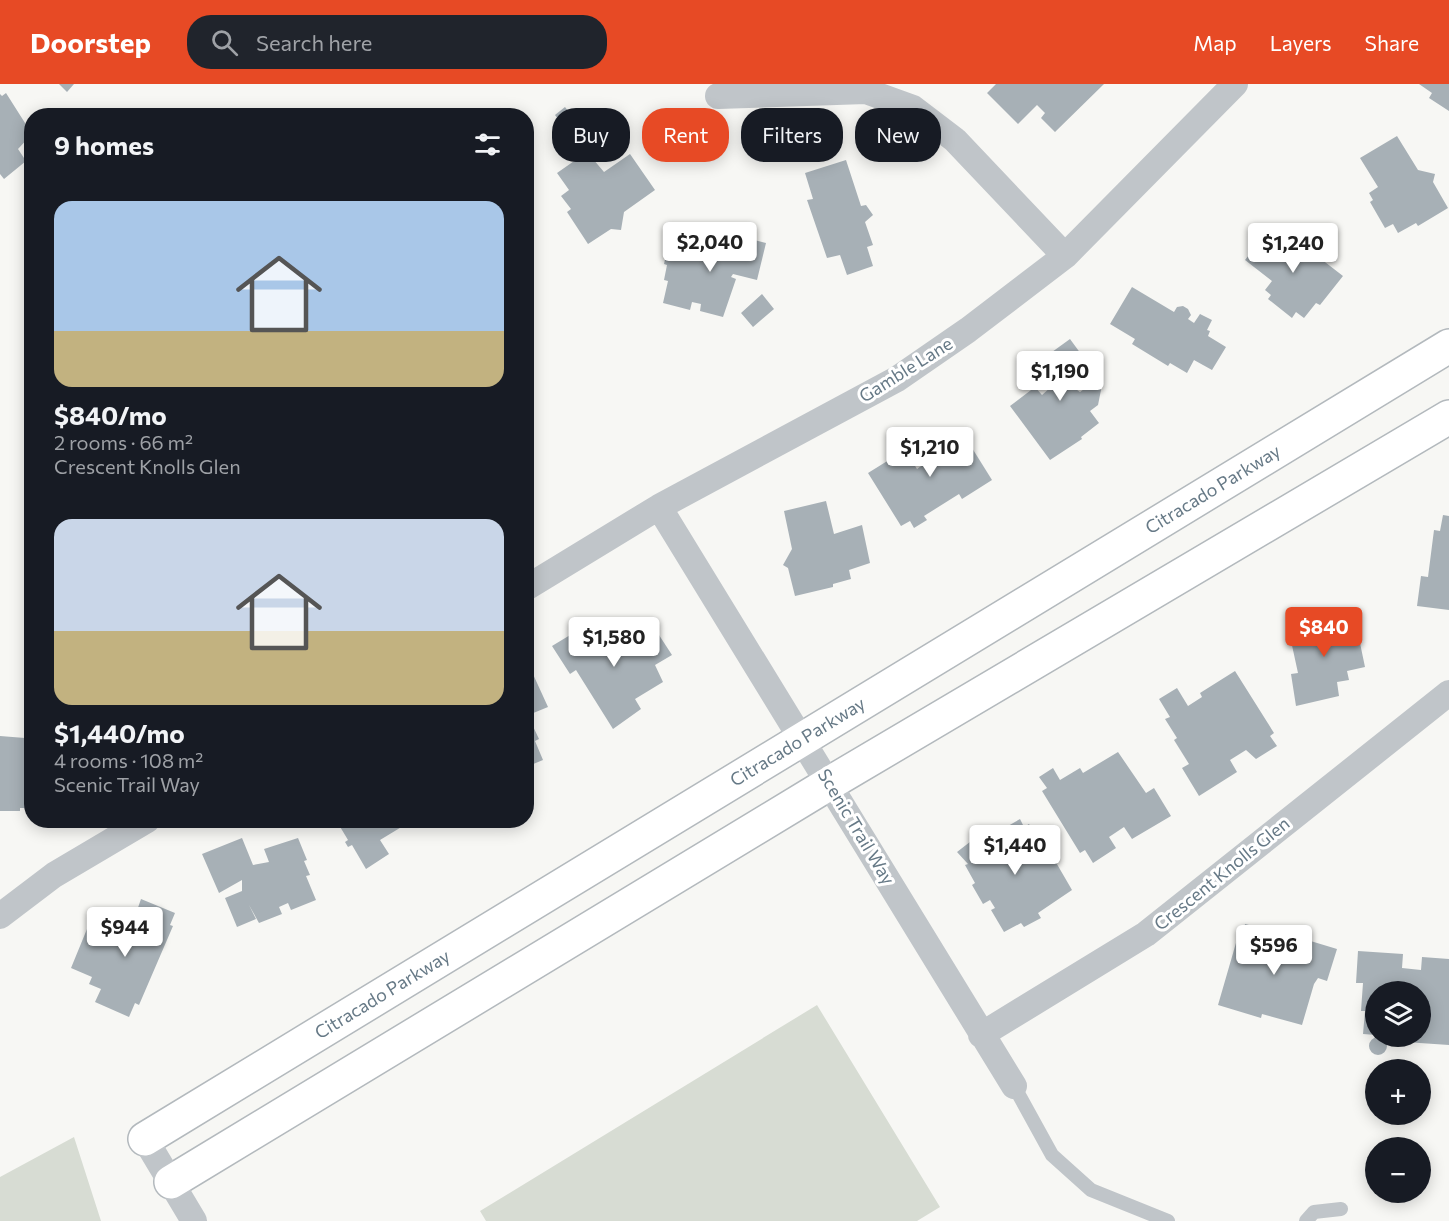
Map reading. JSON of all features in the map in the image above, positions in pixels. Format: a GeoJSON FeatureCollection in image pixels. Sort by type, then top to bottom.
{"type":"FeatureCollection","features":[{"type":"Feature","properties":{"kind":"street","name":"Gamble Lane"},"geometry":{"type":"LineString","coordinates":[[534,583],[659,507],[897,379],[968,330],[1065,256],[1236,84]]}},
{"type":"Feature","properties":{"kind":"street"},"geometry":{"type":"LineString","coordinates":[[718,96],[866,91],[913,108],[955,140],[1065,256]]}},
{"type":"Feature","properties":{"kind":"street","name":"Citracado Parkway"},"geometry":{"type":"LineString","coordinates":[[145,1138],[1449,346]]}},
{"type":"Feature","properties":{"kind":"street"},"geometry":{"type":"LineString","coordinates":[[171,1182],[830,783],[1449,417]]}},
{"type":"Feature","properties":{"kind":"street","name":"Scenic Trail Way"},"geometry":{"type":"LineString","coordinates":[[659,507],[1014,1086]]}},
{"type":"Feature","properties":{"kind":"street","name":"Crescent Knolls Glen"},"geometry":{"type":"LineString","coordinates":[[981,1035],[1146,934],[1449,693]]}},
{"type":"Feature","properties":{"kind":"street"},"geometry":{"type":"LineString","coordinates":[[0,916],[54,875],[133,828]]}},
{"type":"Feature","properties":{"kind":"street"},"geometry":{"type":"LineString","coordinates":[[145,1138],[194,1221]]}},
{"type":"Feature","properties":{"kind":"lane"},"geometry":{"type":"LineString","coordinates":[[1014,1086],[1052,1155],[1091,1190],[1168,1221]]}},
{"type":"Feature","properties":{"kind":"lane"},"geometry":{"type":"LineString","coordinates":[[1306,1221],[1314,1212],[1341,1209]]}},
{"type":"Feature","properties":{"kind":"shaded area"},"geometry":{"type":"Polygon","coordinates":[[[817,1005],[940,1207],[917,1221],[486,1221],[480,1211],[817,1005]]]}},
{"type":"Feature","properties":{"kind":"shaded area"},"geometry":{"type":"Polygon","coordinates":[[[74,1137],[101,1221],[0,1221],[0,1177],[74,1137]]]}},
{"type":"Feature","properties":{"kind":"building"},"geometry":{"type":"Polygon","coordinates":[[[59,84],[74,84],[67,92],[59,84]]]}},
{"type":"Feature","properties":{"kind":"building"},"geometry":{"type":"Polygon","coordinates":[[[996,84],[1104,84],[1055,132],[1041,118],[1045,113],[1037,105],[1018,124],[987,93],[996,84]]]}},
{"type":"Feature","properties":{"kind":"building"},"geometry":{"type":"Polygon","coordinates":[[[1419,84],[1449,84],[1449,111],[1429,98],[1432,93],[1419,84]]]}},
{"type":"Feature","properties":{"kind":"building"},"geometry":{"type":"Polygon","coordinates":[[[6,93],[24,121],[24,143],[18,149],[24,158],[24,163],[4,179],[0,174],[0,94],[2,96],[6,93]]]}},
{"type":"Feature","properties":{"kind":"building"},"geometry":{"type":"Polygon","coordinates":[[[1397,136],[1418,170],[1435,174],[1433,182],[1448,208],[1418,226],[1416,223],[1398,233],[1393,224],[1385,228],[1370,202],[1373,200],[1369,193],[1378,187],[1360,158],[1397,136]]]}},
{"type":"Feature","properties":{"kind":"building"},"geometry":{"type":"Polygon","coordinates":[[[630,154],[655,190],[624,212],[621,230],[611,229],[588,244],[567,212],[571,209],[561,196],[569,190],[557,173],[573,162],[596,162],[604,172],[618,162],[630,162],[630,154]]]}},
{"type":"Feature","properties":{"kind":"building"},"geometry":{"type":"Polygon","coordinates":[[[846,160],[861,206],[866,205],[873,215],[865,222],[873,245],[867,247],[873,266],[847,275],[840,255],[827,258],[807,200],[813,199],[805,173],[846,160]]]}},
{"type":"Feature","properties":{"kind":"building"},"geometry":{"type":"Polygon","coordinates":[[[1272,226],[1304,251],[1320,250],[1321,259],[1343,276],[1320,305],[1316,303],[1304,318],[1296,312],[1292,318],[1268,299],[1271,295],[1265,290],[1272,281],[1245,260],[1272,226]]]}},
{"type":"Feature","properties":{"kind":"building"},"geometry":{"type":"Polygon","coordinates":[[[723,232],[766,243],[757,280],[733,274],[731,277],[736,279],[723,317],[700,311],[701,304],[692,302],[690,310],[663,303],[668,281],[664,280],[667,265],[664,264],[669,241],[705,247],[702,259],[708,260],[717,258],[723,232]]]}},
{"type":"Feature","properties":{"kind":"building"},"geometry":{"type":"Polygon","coordinates":[[[1132,287],[1174,312],[1177,307],[1183,306],[1191,315],[1188,319],[1194,323],[1200,314],[1212,320],[1207,330],[1210,331],[1208,336],[1226,347],[1212,370],[1194,360],[1187,373],[1170,363],[1168,366],[1132,344],[1135,339],[1110,324],[1132,287]]]}},
{"type":"Feature","properties":{"kind":"building"},"geometry":{"type":"Polygon","coordinates":[[[762,294],[774,309],[753,327],[741,313],[762,294]]]}},
{"type":"Feature","properties":{"kind":"building"},"geometry":{"type":"Polygon","coordinates":[[[1070,339],[1092,369],[1070,385],[1080,392],[1095,381],[1101,390],[1098,405],[1090,411],[1099,423],[1081,437],[1082,439],[1050,460],[1010,406],[1035,387],[1042,395],[1051,387],[1034,365],[1070,339]]]}},
{"type":"Feature","properties":{"kind":"building"},"geometry":{"type":"Polygon","coordinates":[[[940,428],[948,441],[962,432],[992,480],[962,499],[959,494],[924,516],[927,520],[914,528],[910,521],[901,526],[868,473],[905,450],[917,469],[924,464],[920,458],[932,450],[925,438],[940,428]]]}},
{"type":"Feature","properties":{"kind":"building"},"geometry":{"type":"Polygon","coordinates":[[[826,501],[834,534],[862,525],[870,563],[849,570],[851,579],[833,584],[833,587],[795,596],[788,568],[783,565],[792,549],[784,511],[826,501]]]}},
{"type":"Feature","properties":{"kind":"building"},"geometry":{"type":"Polygon","coordinates":[[[1443,515],[1449,516],[1449,610],[1417,606],[1421,576],[1428,577],[1434,530],[1440,531],[1443,515]]]}},
{"type":"Feature","properties":{"kind":"building"},"geometry":{"type":"Polygon","coordinates":[[[1342,615],[1344,626],[1356,624],[1365,667],[1347,671],[1349,680],[1337,682],[1339,696],[1296,706],[1291,674],[1298,673],[1288,627],[1342,615]]]}},
{"type":"Feature","properties":{"kind":"building"},"geometry":{"type":"Polygon","coordinates":[[[590,623],[604,646],[613,640],[610,635],[628,624],[642,646],[659,635],[672,655],[655,665],[663,682],[635,699],[641,709],[613,729],[576,670],[570,674],[552,646],[590,623]]]}},
{"type":"Feature","properties":{"kind":"building"},"geometry":{"type":"Polygon","coordinates":[[[1235,671],[1274,733],[1270,736],[1277,746],[1256,759],[1246,750],[1230,760],[1237,772],[1199,796],[1182,768],[1189,764],[1174,740],[1177,738],[1165,719],[1170,717],[1159,699],[1177,688],[1188,706],[1202,697],[1200,693],[1235,671]]]}},
{"type":"Feature","properties":{"kind":"building"},"geometry":{"type":"Polygon","coordinates":[[[534,676],[548,707],[534,713],[534,676]]]}},
{"type":"Feature","properties":{"kind":"building"},"geometry":{"type":"Polygon","coordinates":[[[534,728],[539,739],[535,741],[543,760],[534,764],[534,728]]]}},
{"type":"Feature","properties":{"kind":"building"},"geometry":{"type":"Polygon","coordinates":[[[0,736],[24,738],[24,808],[20,808],[20,811],[0,811],[0,736]]]}},
{"type":"Feature","properties":{"kind":"building"},"geometry":{"type":"Polygon","coordinates":[[[1118,752],[1146,793],[1154,788],[1171,816],[1132,839],[1124,827],[1109,837],[1116,848],[1093,863],[1085,850],[1080,853],[1042,791],[1047,788],[1039,777],[1053,768],[1060,780],[1080,768],[1083,773],[1118,752]]]}},
{"type":"Feature","properties":{"kind":"building"},"geometry":{"type":"Polygon","coordinates":[[[1020,819],[1024,827],[1029,824],[1050,862],[1054,859],[1072,890],[1038,913],[1041,918],[1024,927],[1021,923],[1004,932],[991,910],[995,908],[990,900],[983,904],[972,885],[975,883],[965,865],[968,864],[957,852],[975,838],[981,850],[1005,836],[1001,830],[1020,819]]]}},
{"type":"Feature","properties":{"kind":"building"},"geometry":{"type":"Polygon","coordinates":[[[341,828],[400,828],[380,840],[389,854],[366,869],[352,845],[348,847],[345,842],[348,840],[341,828]]]}},
{"type":"Feature","properties":{"kind":"building"},"geometry":{"type":"Polygon","coordinates":[[[242,838],[253,865],[269,862],[264,849],[298,838],[307,860],[304,861],[310,875],[306,876],[316,900],[291,910],[288,903],[279,907],[282,914],[259,923],[249,905],[256,919],[237,927],[225,898],[242,891],[242,880],[219,893],[202,854],[242,838]]]}},
{"type":"Feature","properties":{"kind":"building"},"geometry":{"type":"Polygon","coordinates":[[[141,899],[175,913],[170,925],[173,926],[139,1005],[135,1003],[129,1017],[95,1002],[101,989],[89,984],[92,977],[71,968],[87,929],[126,942],[141,899]]]}},
{"type":"Feature","properties":{"kind":"building"},"geometry":{"type":"Polygon","coordinates":[[[1245,924],[1272,931],[1270,944],[1290,950],[1294,936],[1337,949],[1327,981],[1318,978],[1314,984],[1302,1025],[1262,1014],[1261,1018],[1218,1005],[1238,936],[1242,937],[1245,924]]]}},
{"type":"Feature","properties":{"kind":"building"},"geometry":{"type":"Polygon","coordinates":[[[1358,951],[1403,954],[1402,968],[1421,970],[1422,957],[1449,959],[1449,1045],[1431,1044],[1431,981],[1365,981],[1365,1011],[1361,1011],[1363,983],[1356,983],[1358,951]]]}},
{"type":"Feature","properties":{"kind":"building"},"geometry":{"type":"Polygon","coordinates":[[[1365,1011],[1365,1034],[1363,1034],[1365,1011]]]}},
{"type":"Feature","properties":{"kind":"building"},"geometry":{"type":"Polygon","coordinates":[[[1369,1047],[1387,1047],[1382,1054],[1378,1055],[1369,1047]]]}}]}
